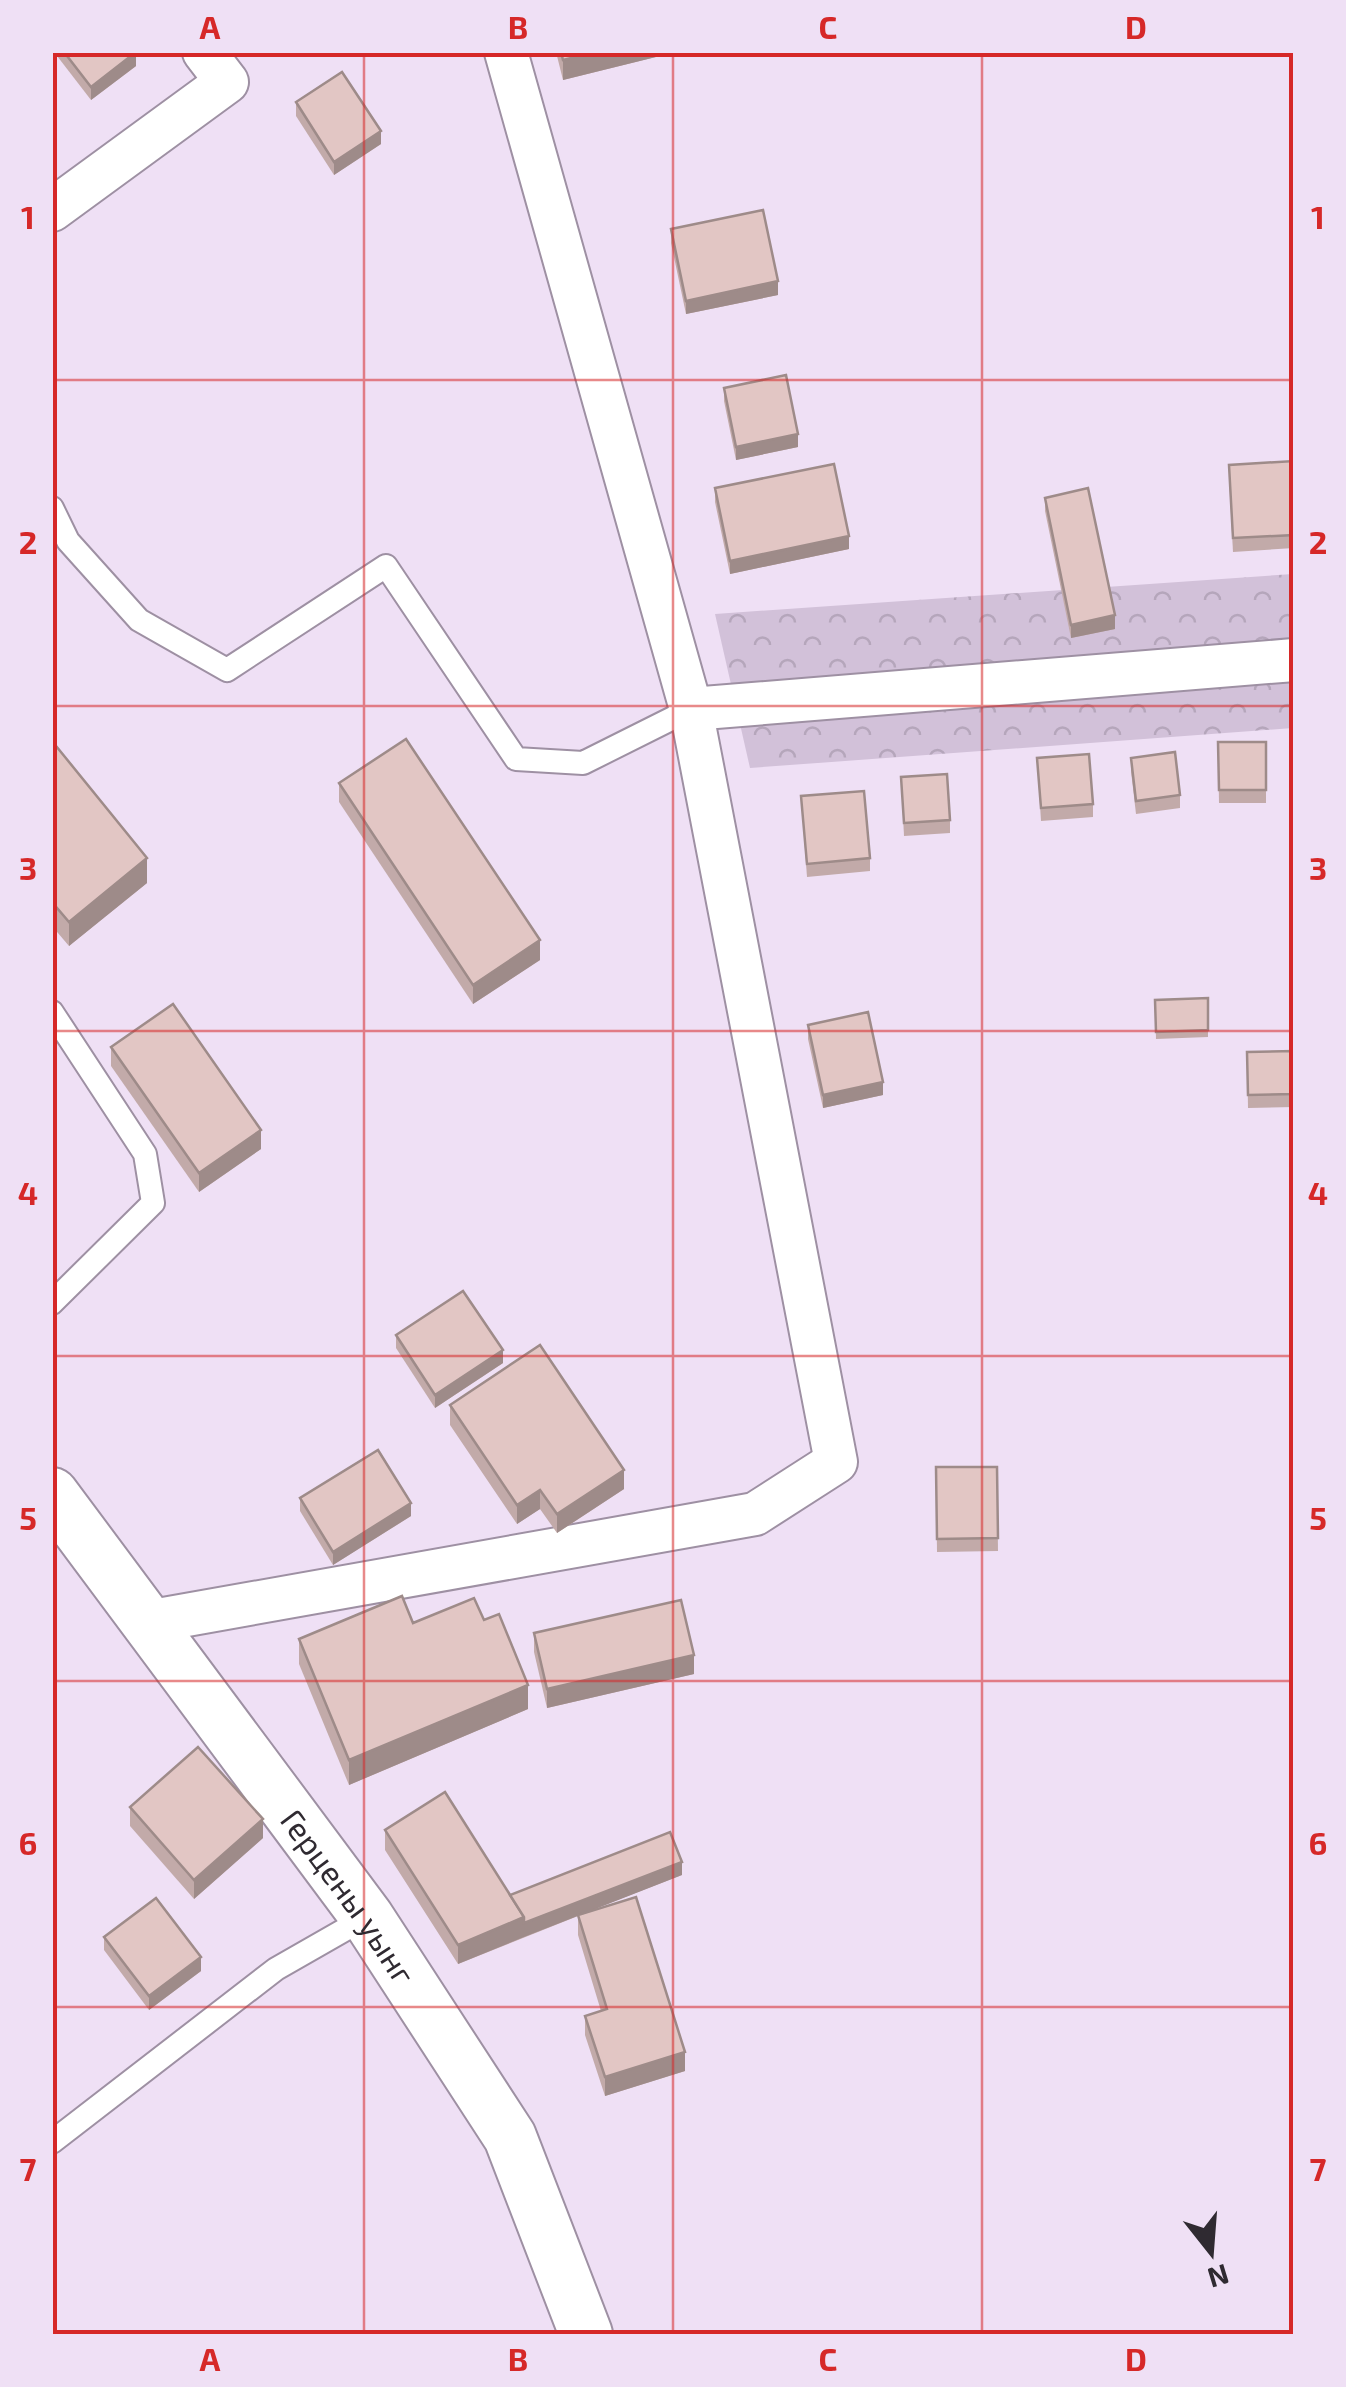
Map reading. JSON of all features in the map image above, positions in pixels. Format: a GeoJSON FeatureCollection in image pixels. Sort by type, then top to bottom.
{"type":"FeatureCollection","features":[{"type":"Feature","properties":{"kind":"street"},"geometry":{"type":"LineString","coordinates":[[148,1622],[755,1514],[836,1462],[691,709],[506,52]]}},
{"type":"Feature","properties":{"kind":"street"},"geometry":{"type":"LineString","coordinates":[[52,210],[216,67]]}},
{"type":"Feature","properties":{"kind":"street"},"geometry":{"type":"LineString","coordinates":[[691,709],[1294,660]]}},
{"type":"Feature","properties":{"kind":"street","name":"Герцены уынг"},"geometry":{"type":"LineString","coordinates":[[52,1494],[366,1917],[510,2137],[586,2334]]}},
{"type":"Feature","properties":{"kind":"lane"},"geometry":{"type":"LineString","coordinates":[[52,508],[68,541],[139,620],[227,670],[386,566],[516,759],[583,763],[691,709]]}},
{"type":"Feature","properties":{"kind":"lane"},"geometry":{"type":"LineString","coordinates":[[52,1012],[145,1154],[153,1203],[52,1303]]}},
{"type":"Feature","properties":{"kind":"lane"},"geometry":{"type":"LineString","coordinates":[[52,2142],[276,1970],[366,1917]]}},
{"type":"Feature","properties":{"kind":"green space"},"geometry":{"type":"Polygon","coordinates":[[[1293,574],[1293,728],[750,768],[715,614],[1293,574]]]}},
{"type":"Feature","properties":{"kind":"building"},"geometry":{"type":"Polygon","coordinates":[[[64,52],[136,52],[91,87],[64,52]]]}},
{"type":"Feature","properties":{"kind":"building"},"geometry":{"type":"Polygon","coordinates":[[[561,52],[596,52],[563,60],[561,52]]]}},
{"type":"Feature","properties":{"kind":"building"},"geometry":{"type":"Polygon","coordinates":[[[342,72],[381,131],[334,162],[296,102],[342,72]]]}},
{"type":"Feature","properties":{"kind":"building"},"geometry":{"type":"Polygon","coordinates":[[[763,210],[778,281],[686,301],[671,229],[763,210]]]}},
{"type":"Feature","properties":{"kind":"building"},"geometry":{"type":"Polygon","coordinates":[[[786,375],[798,434],[736,447],[724,388],[786,375]]]}},
{"type":"Feature","properties":{"kind":"building"},"geometry":{"type":"Polygon","coordinates":[[[1294,461],[1294,535],[1233,538],[1229,465],[1294,461]]]}},
{"type":"Feature","properties":{"kind":"building"},"geometry":{"type":"Polygon","coordinates":[[[834,464],[849,536],[730,561],[715,488],[834,464]]]}},
{"type":"Feature","properties":{"kind":"building"},"geometry":{"type":"Polygon","coordinates":[[[1088,488],[1115,615],[1071,625],[1045,498],[1088,488]]]}},
{"type":"Feature","properties":{"kind":"building"},"geometry":{"type":"Polygon","coordinates":[[[406,739],[540,940],[473,985],[339,783],[406,739]]]}},
{"type":"Feature","properties":{"kind":"building"},"geometry":{"type":"Polygon","coordinates":[[[52,741],[147,858],[69,922],[52,902],[52,741]]]}},
{"type":"Feature","properties":{"kind":"building"},"geometry":{"type":"Polygon","coordinates":[[[1218,742],[1266,742],[1266,790],[1219,790],[1218,742]]]}},
{"type":"Feature","properties":{"kind":"building"},"geometry":{"type":"Polygon","coordinates":[[[1175,752],[1180,795],[1136,801],[1131,758],[1175,752]]]}},
{"type":"Feature","properties":{"kind":"building"},"geometry":{"type":"Polygon","coordinates":[[[1089,754],[1093,804],[1041,808],[1037,758],[1089,754]]]}},
{"type":"Feature","properties":{"kind":"building"},"geometry":{"type":"Polygon","coordinates":[[[947,774],[950,820],[904,823],[901,777],[947,774]]]}},
{"type":"Feature","properties":{"kind":"building"},"geometry":{"type":"Polygon","coordinates":[[[864,791],[870,858],[807,864],[801,796],[864,791]]]}},
{"type":"Feature","properties":{"kind":"building"},"geometry":{"type":"Polygon","coordinates":[[[1208,998],[1208,1030],[1156,1032],[1155,1000],[1208,998]]]}},
{"type":"Feature","properties":{"kind":"building"},"geometry":{"type":"Polygon","coordinates":[[[173,1004],[261,1130],[199,1173],[111,1047],[173,1004]]]}},
{"type":"Feature","properties":{"kind":"building"},"geometry":{"type":"Polygon","coordinates":[[[868,1012],[883,1082],[823,1095],[808,1025],[868,1012]]]}},
{"type":"Feature","properties":{"kind":"building"},"geometry":{"type":"Polygon","coordinates":[[[1294,1051],[1294,1094],[1248,1095],[1247,1052],[1294,1051]]]}},
{"type":"Feature","properties":{"kind":"building"},"geometry":{"type":"Polygon","coordinates":[[[463,1291],[503,1350],[435,1395],[396,1335],[463,1291]]]}},
{"type":"Feature","properties":{"kind":"building"},"geometry":{"type":"Polygon","coordinates":[[[540,1345],[624,1470],[557,1514],[540,1490],[517,1505],[450,1405],[540,1345]]]}},
{"type":"Feature","properties":{"kind":"building"},"geometry":{"type":"Polygon","coordinates":[[[378,1450],[411,1503],[333,1552],[300,1498],[378,1450]]]}},
{"type":"Feature","properties":{"kind":"building"},"geometry":{"type":"Polygon","coordinates":[[[936,1467],[997,1467],[998,1538],[937,1539],[936,1467]]]}},
{"type":"Feature","properties":{"kind":"building"},"geometry":{"type":"Polygon","coordinates":[[[402,1596],[413,1623],[474,1598],[484,1620],[499,1614],[528,1685],[349,1760],[299,1639],[402,1596]]]}},
{"type":"Feature","properties":{"kind":"building"},"geometry":{"type":"Polygon","coordinates":[[[681,1600],[694,1655],[547,1689],[534,1633],[681,1600]]]}},
{"type":"Feature","properties":{"kind":"building"},"geometry":{"type":"Polygon","coordinates":[[[198,1747],[263,1819],[194,1880],[130,1807],[198,1747]]]}},
{"type":"Feature","properties":{"kind":"building"},"geometry":{"type":"Polygon","coordinates":[[[445,1792],[524,1917],[458,1945],[385,1830],[445,1792]]]}},
{"type":"Feature","properties":{"kind":"building"},"geometry":{"type":"Polygon","coordinates":[[[670,1832],[682,1862],[524,1923],[510,1895],[670,1832]]]}},
{"type":"Feature","properties":{"kind":"building"},"geometry":{"type":"Polygon","coordinates":[[[636,1897],[685,2052],[605,2077],[585,2016],[607,2009],[578,1915],[636,1897]]]}},
{"type":"Feature","properties":{"kind":"building"},"geometry":{"type":"Polygon","coordinates":[[[156,1898],[201,1957],[149,1996],[104,1937],[156,1898]]]}}]}
